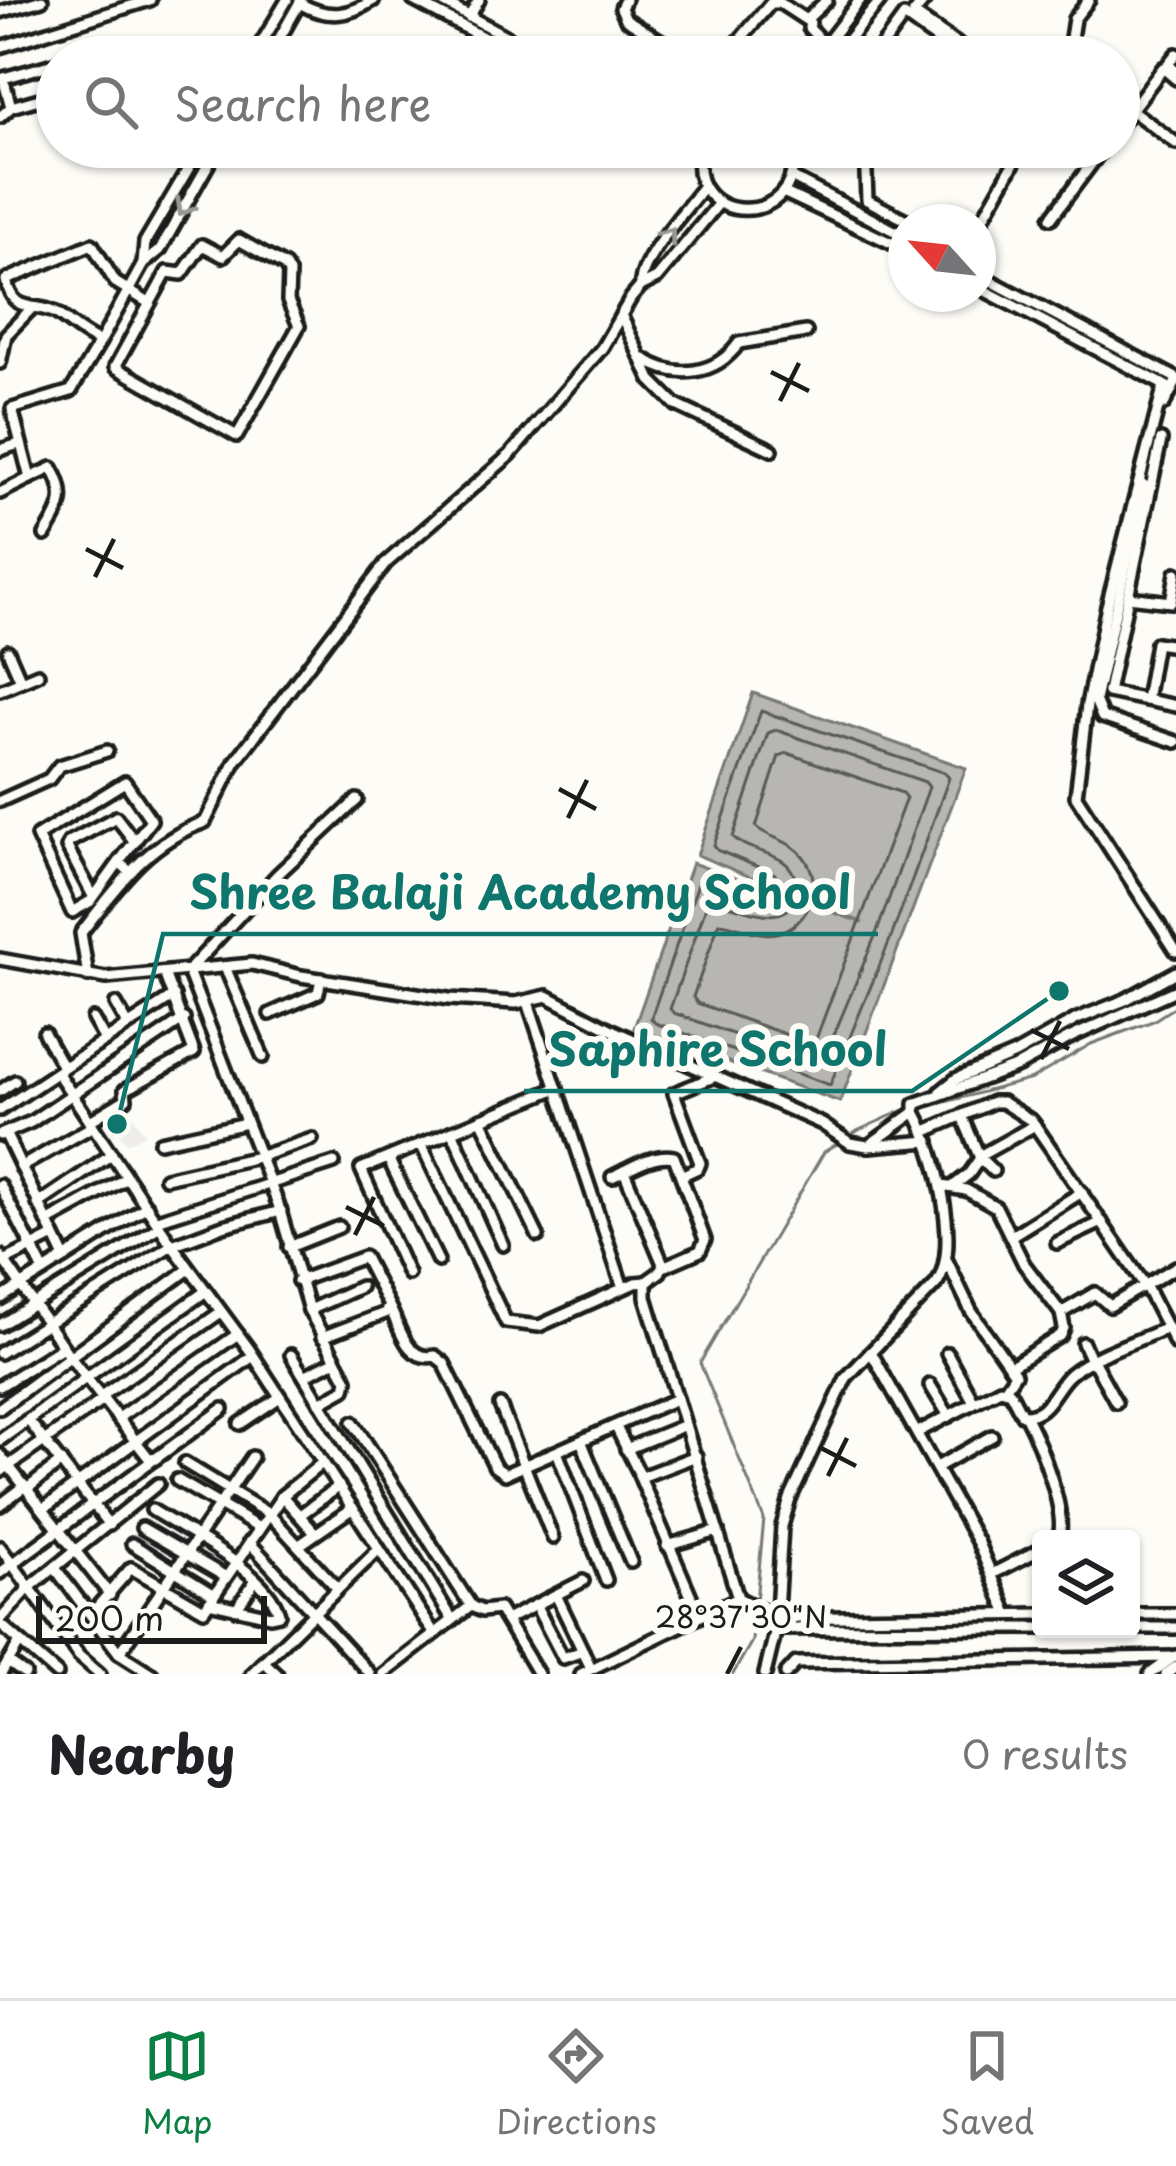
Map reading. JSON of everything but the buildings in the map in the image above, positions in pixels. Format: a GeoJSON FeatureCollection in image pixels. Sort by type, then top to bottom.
{"type":"FeatureCollection","features":[{"type":"Feature","properties":{"kind":"street"},"geometry":{"type":"LineString","coordinates":[[0,12],[42,0]]}},
{"type":"Feature","properties":{"kind":"street"},"geometry":{"type":"LineString","coordinates":[[0,47],[150,0]]}},
{"type":"Feature","properties":{"kind":"street"},"geometry":{"type":"LineString","coordinates":[[266,36],[287,0]]}},
{"type":"Feature","properties":{"kind":"street"},"geometry":{"type":"LineString","coordinates":[[281,36],[301,2],[333,15],[347,14],[374,0]]}},
{"type":"Feature","properties":{"kind":"street"},"geometry":{"type":"LineString","coordinates":[[413,0],[501,36]]}},
{"type":"Feature","properties":{"kind":"street"},"geometry":{"type":"LineString","coordinates":[[439,0],[492,36]]}},
{"type":"Feature","properties":{"kind":"street"},"geometry":{"type":"LineString","coordinates":[[474,23],[479,0]]}},
{"type":"Feature","properties":{"kind":"street"},"geometry":{"type":"LineString","coordinates":[[625,0],[621,8],[626,19],[653,36]]}},
{"type":"Feature","properties":{"kind":"street"},"geometry":{"type":"LineString","coordinates":[[808,21],[827,0]]}},
{"type":"Feature","properties":{"kind":"street"},"geometry":{"type":"LineString","coordinates":[[831,36],[860,0]]}},
{"type":"Feature","properties":{"kind":"street"},"geometry":{"type":"LineString","coordinates":[[852,36],[881,0]]}},
{"type":"Feature","properties":{"kind":"street"},"geometry":{"type":"LineString","coordinates":[[925,0],[914,13],[946,36]]}},
{"type":"Feature","properties":{"kind":"street"},"geometry":{"type":"LineString","coordinates":[[1071,36],[1074,19],[1088,0]]}},
{"type":"Feature","properties":{"kind":"street"},"geometry":{"type":"LineString","coordinates":[[742,36],[771,3],[780,3],[822,36]]}},
{"type":"Feature","properties":{"kind":"street"},"geometry":{"type":"LineString","coordinates":[[890,36],[904,16],[932,36]]}},
{"type":"Feature","properties":{"kind":"street"},"geometry":{"type":"LineString","coordinates":[[864,20],[881,36]]}},
{"type":"Feature","properties":{"kind":"street"},"geometry":{"type":"LineString","coordinates":[[1176,54],[1168,64],[1176,75]]}},
{"type":"Feature","properties":{"kind":"street"},"geometry":{"type":"LineString","coordinates":[[1140,98],[1163,68],[1176,75]]}},
{"type":"Feature","properties":{"kind":"street"},"geometry":{"type":"LineString","coordinates":[[11,107],[3,82],[36,70]]}},
{"type":"Feature","properties":{"kind":"street"},"geometry":{"type":"LineString","coordinates":[[0,117],[11,107],[36,100]]}},
{"type":"Feature","properties":{"kind":"street"},"geometry":{"type":"LineString","coordinates":[[1140,117],[1176,143]]}},
{"type":"Feature","properties":{"kind":"street"},"geometry":{"type":"LineString","coordinates":[[143,264],[145,242],[189,168]]}},
{"type":"Feature","properties":{"kind":"street"},"geometry":{"type":"LineString","coordinates":[[30,478],[12,410],[71,391],[143,264],[160,250],[206,168]]}},
{"type":"Feature","properties":{"kind":"street"},"geometry":{"type":"LineString","coordinates":[[701,168],[703,187],[719,203],[754,210],[783,192],[791,168]]}},
{"type":"Feature","properties":{"kind":"street"},"geometry":{"type":"LineString","coordinates":[[865,168],[866,200],[888,211]]}},
{"type":"Feature","properties":{"kind":"street"},"geometry":{"type":"LineString","coordinates":[[991,204],[1011,168]]}},
{"type":"Feature","properties":{"kind":"street"},"geometry":{"type":"LineString","coordinates":[[1051,218],[1088,168]]}},
{"type":"Feature","properties":{"kind":"street"},"geometry":{"type":"LineString","coordinates":[[791,177],[888,228]]}},
{"type":"Feature","properties":{"kind":"street"},"geometry":{"type":"LineString","coordinates":[[641,286],[647,262],[703,187]]}},
{"type":"Feature","properties":{"kind":"street"},"geometry":{"type":"LineString","coordinates":[[783,192],[888,242]]}},
{"type":"Feature","properties":{"kind":"street"},"geometry":{"type":"LineString","coordinates":[[88,976],[80,937],[130,871],[189,825],[205,822],[235,762],[386,563],[510,455],[602,348],[641,286],[657,278],[719,203]]}},
{"type":"Feature","properties":{"kind":"street"},"geometry":{"type":"LineString","coordinates":[[238,240],[285,266],[289,273],[288,301],[299,326],[237,436],[115,367],[163,279],[168,271],[182,274],[187,270],[202,245],[225,256],[238,240]]}},
{"type":"Feature","properties":{"kind":"street"},"geometry":{"type":"LineString","coordinates":[[100,342],[51,311],[30,310],[4,293],[6,280],[92,244],[108,272],[128,292],[149,303]]}},
{"type":"Feature","properties":{"kind":"street"},"geometry":{"type":"LineString","coordinates":[[143,264],[163,279]]}},
{"type":"Feature","properties":{"kind":"street"},"geometry":{"type":"LineString","coordinates":[[996,284],[1173,385]]}},
{"type":"Feature","properties":{"kind":"street"},"geometry":{"type":"LineString","coordinates":[[996,296],[1173,385]]}},
{"type":"Feature","properties":{"kind":"street"},"geometry":{"type":"LineString","coordinates":[[0,362],[6,335],[30,310]]}},
{"type":"Feature","properties":{"kind":"street"},"geometry":{"type":"LineString","coordinates":[[621,314],[651,380],[676,405],[772,450]]}},
{"type":"Feature","properties":{"kind":"street"},"geometry":{"type":"LineString","coordinates":[[639,356],[662,371],[686,373],[725,363],[739,343],[806,332]]}},
{"type":"Feature","properties":{"kind":"street"},"geometry":{"type":"LineString","coordinates":[[1173,385],[1095,700],[1096,710],[1110,722],[1176,742]]}},
{"type":"Feature","properties":{"kind":"street"},"geometry":{"type":"LineString","coordinates":[[1173,385],[1107,606],[1087,705],[1076,796],[1176,951]]}},
{"type":"Feature","properties":{"kind":"street"},"geometry":{"type":"LineString","coordinates":[[1158,438],[1176,450]]}},
{"type":"Feature","properties":{"kind":"street"},"geometry":{"type":"LineString","coordinates":[[1158,438],[1108,692],[1176,706]]}},
{"type":"Feature","properties":{"kind":"street"},"geometry":{"type":"LineString","coordinates":[[0,450],[19,444]]}},
{"type":"Feature","properties":{"kind":"street"},"geometry":{"type":"LineString","coordinates":[[0,494],[52,468],[62,488],[63,505],[45,535]]}},
{"type":"Feature","properties":{"kind":"street"},"geometry":{"type":"LineString","coordinates":[[1128,596],[1171,602],[1176,573]]}},
{"type":"Feature","properties":{"kind":"street"},"geometry":{"type":"LineString","coordinates":[[1146,700],[1156,643],[1176,646]]}},
{"type":"Feature","properties":{"kind":"street"},"geometry":{"type":"LineString","coordinates":[[8,651],[21,681]]}},
{"type":"Feature","properties":{"kind":"street"},"geometry":{"type":"LineString","coordinates":[[0,690],[38,674]]}},
{"type":"Feature","properties":{"kind":"street"},"geometry":{"type":"LineString","coordinates":[[0,801],[49,779],[59,766],[107,751]]}},
{"type":"Feature","properties":{"kind":"street"},"geometry":{"type":"LineString","coordinates":[[125,782],[151,820],[135,842],[93,896],[72,912],[38,836],[125,782]]}},
{"type":"Feature","properties":{"kind":"street"},"geometry":{"type":"LineString","coordinates":[[188,971],[277,875],[356,800]]}},
{"type":"Feature","properties":{"kind":"street"},"geometry":{"type":"LineString","coordinates":[[93,896],[76,867],[69,842],[116,817],[135,842]]}},
{"type":"Feature","properties":{"kind":"street"},"geometry":{"type":"LineString","coordinates":[[118,862],[130,871]]}},
{"type":"Feature","properties":{"kind":"street"},"geometry":{"type":"LineString","coordinates":[[0,959],[88,976],[126,978],[252,964],[449,999],[527,1002],[548,996],[868,1146],[927,1136],[983,1104],[1002,1102],[1035,1125],[1146,1287],[1176,1346]]}},
{"type":"Feature","properties":{"kind":"street"},"geometry":{"type":"LineString","coordinates":[[224,967],[263,1058]]}},
{"type":"Feature","properties":{"kind":"street"},"geometry":{"type":"LineString","coordinates":[[188,971],[281,1211],[309,1310],[348,1385],[320,1402]]}},
{"type":"Feature","properties":{"kind":"street"},"geometry":{"type":"LineString","coordinates":[[868,1146],[956,1078],[1016,1054],[1077,1018],[1125,1000],[1176,972]]}},
{"type":"Feature","properties":{"kind":"street"},"geometry":{"type":"LineString","coordinates":[[21,1167],[126,1099],[125,1090],[194,1052],[164,973]]}},
{"type":"Feature","properties":{"kind":"street"},"geometry":{"type":"LineString","coordinates":[[270,1014],[318,993],[321,979]]}},
{"type":"Feature","properties":{"kind":"street"},"geometry":{"type":"LineString","coordinates":[[941,1091],[956,1091],[996,1076],[1176,990]]}},
{"type":"Feature","properties":{"kind":"street"},"geometry":{"type":"LineString","coordinates":[[65,1258],[5,1133],[0,1113],[174,996]]}},
{"type":"Feature","properties":{"kind":"street"},"geometry":{"type":"LineString","coordinates":[[527,1002],[623,1288]]}},
{"type":"Feature","properties":{"kind":"street"},"geometry":{"type":"LineString","coordinates":[[116,1004],[128,1025]]}},
{"type":"Feature","properties":{"kind":"street"},"geometry":{"type":"LineString","coordinates":[[5,1133],[73,1094],[184,1018]]}},
{"type":"Feature","properties":{"kind":"street"},"geometry":{"type":"LineString","coordinates":[[93,1019],[105,1040]]}},
{"type":"Feature","properties":{"kind":"street"},"geometry":{"type":"LineString","coordinates":[[44,1034],[73,1094],[127,1178],[253,1356],[434,1633]]}},
{"type":"Feature","properties":{"kind":"street"},"geometry":{"type":"LineString","coordinates":[[683,1175],[700,1164],[674,1093],[716,1076]]}},
{"type":"Feature","properties":{"kind":"street"},"geometry":{"type":"LineString","coordinates":[[0,1090],[15,1081]]}},
{"type":"Feature","properties":{"kind":"street"},"geometry":{"type":"LineString","coordinates":[[408,1274],[362,1169],[557,1088]]}},
{"type":"Feature","properties":{"kind":"street"},"geometry":{"type":"LineString","coordinates":[[765,1674],[784,1513],[840,1388],[937,1283],[946,1260],[947,1187],[915,1108]]}},
{"type":"Feature","properties":{"kind":"street"},"geometry":{"type":"LineString","coordinates":[[962,1116],[994,1172]]}},
{"type":"Feature","properties":{"kind":"street"},"geometry":{"type":"LineString","coordinates":[[481,1119],[538,1236]]}},
{"type":"Feature","properties":{"kind":"street"},"geometry":{"type":"LineString","coordinates":[[160,1142],[246,1123]]}},
{"type":"Feature","properties":{"kind":"street"},"geometry":{"type":"LineString","coordinates":[[947,1187],[969,1174],[982,1156],[1035,1125]]}},
{"type":"Feature","properties":{"kind":"street"},"geometry":{"type":"LineString","coordinates":[[452,1131],[503,1245]]}},
{"type":"Feature","properties":{"kind":"street"},"geometry":{"type":"LineString","coordinates":[[165,1178],[258,1157],[311,1139]]}},
{"type":"Feature","properties":{"kind":"street"},"geometry":{"type":"LineString","coordinates":[[421,1144],[506,1322],[539,1326],[646,1282],[663,1268],[700,1251],[704,1245],[674,1156],[612,1177]]}},
{"type":"Feature","properties":{"kind":"street"},"geometry":{"type":"LineString","coordinates":[[38,1204],[112,1154]]}},
{"type":"Feature","properties":{"kind":"street"},"geometry":{"type":"LineString","coordinates":[[388,1158],[438,1261]]}},
{"type":"Feature","properties":{"kind":"street"},"geometry":{"type":"LineString","coordinates":[[0,1325],[192,1206],[272,1186],[334,1163]]}},
{"type":"Feature","properties":{"kind":"street"},"geometry":{"type":"LineString","coordinates":[[624,1171],[663,1268]]}},
{"type":"Feature","properties":{"kind":"street"},"geometry":{"type":"LineString","coordinates":[[47,1222],[127,1178]]}},
{"type":"Feature","properties":{"kind":"street"},"geometry":{"type":"LineString","coordinates":[[0,1185],[44,1271]]}},
{"type":"Feature","properties":{"kind":"street"},"geometry":{"type":"LineString","coordinates":[[947,1187],[991,1202],[1024,1264],[1060,1313],[1061,1335],[1010,1366]]}},
{"type":"Feature","properties":{"kind":"street"},"geometry":{"type":"LineString","coordinates":[[1011,1236],[1082,1192]]}},
{"type":"Feature","properties":{"kind":"street"},"geometry":{"type":"LineString","coordinates":[[0,1299],[147,1206]]}},
{"type":"Feature","properties":{"kind":"street"},"geometry":{"type":"LineString","coordinates":[[0,1353],[172,1245],[281,1211]]}},
{"type":"Feature","properties":{"kind":"street"},"geometry":{"type":"LineString","coordinates":[[1057,1243],[1102,1222]]}},
{"type":"Feature","properties":{"kind":"street"},"geometry":{"type":"LineString","coordinates":[[289,1247],[338,1227]]}},
{"type":"Feature","properties":{"kind":"street"},"geometry":{"type":"LineString","coordinates":[[54,1236],[3,1264],[152,1460]]}},
{"type":"Feature","properties":{"kind":"street"},"geometry":{"type":"LineString","coordinates":[[298,1281],[364,1257],[414,1355],[422,1359],[435,1356],[443,1363],[500,1472],[527,1467],[676,1399]]}},
{"type":"Feature","properties":{"kind":"street"},"geometry":{"type":"LineString","coordinates":[[918,1432],[1005,1389],[1014,1378],[971,1311],[946,1260]]}},
{"type":"Feature","properties":{"kind":"street"},"geometry":{"type":"LineString","coordinates":[[1060,1313],[1095,1293],[1110,1306],[1176,1267]]}},
{"type":"Feature","properties":{"kind":"street"},"geometry":{"type":"LineString","coordinates":[[0,1408],[67,1352],[189,1269]]}},
{"type":"Feature","properties":{"kind":"street"},"geometry":{"type":"LineString","coordinates":[[646,1282],[646,1297],[676,1399],[741,1600],[774,1621],[1032,1628]]}},
{"type":"Feature","properties":{"kind":"street"},"geometry":{"type":"LineString","coordinates":[[309,1310],[359,1287]]}},
{"type":"Feature","properties":{"kind":"street"},"geometry":{"type":"LineString","coordinates":[[0,1440],[206,1291]]}},
{"type":"Feature","properties":{"kind":"street"},"geometry":{"type":"LineString","coordinates":[[322,1337],[390,1308]]}},
{"type":"Feature","properties":{"kind":"street"},"geometry":{"type":"LineString","coordinates":[[4,1469],[221,1312]]}},
{"type":"Feature","properties":{"kind":"street"},"geometry":{"type":"LineString","coordinates":[[1026,1417],[1049,1403],[1069,1375],[1166,1328]]}},
{"type":"Feature","properties":{"kind":"street"},"geometry":{"type":"LineString","coordinates":[[118,1418],[238,1334]]}},
{"type":"Feature","properties":{"kind":"street"},"geometry":{"type":"LineString","coordinates":[[1083,1343],[1116,1402]]}},
{"type":"Feature","properties":{"kind":"street"},"geometry":{"type":"LineString","coordinates":[[0,1385],[67,1352]]}},
{"type":"Feature","properties":{"kind":"street"},"geometry":{"type":"LineString","coordinates":[[871,1352],[937,1467],[1008,1614]]}},
{"type":"Feature","properties":{"kind":"street"},"geometry":{"type":"LineString","coordinates":[[947,1353],[974,1402]]}},
{"type":"Feature","properties":{"kind":"street"},"geometry":{"type":"LineString","coordinates":[[290,1354],[452,1619]]}},
{"type":"Feature","properties":{"kind":"street"},"geometry":{"type":"LineString","coordinates":[[43,1509],[253,1356]]}},
{"type":"Feature","properties":{"kind":"street"},"geometry":{"type":"LineString","coordinates":[[304,1376],[336,1360]]}},
{"type":"Feature","properties":{"kind":"street"},"geometry":{"type":"LineString","coordinates":[[930,1385],[949,1416]]}},
{"type":"Feature","properties":{"kind":"street"},"geometry":{"type":"LineString","coordinates":[[1005,1389],[1026,1417],[1048,1466],[1061,1530]]}},
{"type":"Feature","properties":{"kind":"street"},"geometry":{"type":"LineString","coordinates":[[240,1424],[280,1397]]}},
{"type":"Feature","properties":{"kind":"street"},"geometry":{"type":"LineString","coordinates":[[500,1405],[553,1538]]}},
{"type":"Feature","properties":{"kind":"street"},"geometry":{"type":"LineString","coordinates":[[0,1573],[224,1408]]}},
{"type":"Feature","properties":{"kind":"street"},"geometry":{"type":"LineString","coordinates":[[28,1420],[110,1525]]}},
{"type":"Feature","properties":{"kind":"street"},"geometry":{"type":"LineString","coordinates":[[353,1422],[471,1606],[482,1611],[496,1607],[538,1674]]}},
{"type":"Feature","properties":{"kind":"street"},"geometry":{"type":"LineString","coordinates":[[626,1449],[686,1425]]}},
{"type":"Feature","properties":{"kind":"street"},"geometry":{"type":"LineString","coordinates":[[616,1427],[699,1616]]}},
{"type":"Feature","properties":{"kind":"street"},"geometry":{"type":"LineString","coordinates":[[937,1467],[992,1436]]}},
{"type":"Feature","properties":{"kind":"street"},"geometry":{"type":"LineString","coordinates":[[582,1443],[631,1562]]}},
{"type":"Feature","properties":{"kind":"street"},"geometry":{"type":"LineString","coordinates":[[558,1454],[606,1580]]}},
{"type":"Feature","properties":{"kind":"street"},"geometry":{"type":"LineString","coordinates":[[0,1455],[4,1469],[26,1488],[110,1595]]}},
{"type":"Feature","properties":{"kind":"street"},"geometry":{"type":"LineString","coordinates":[[639,1475],[696,1456]]}},
{"type":"Feature","properties":{"kind":"street"},"geometry":{"type":"LineString","coordinates":[[119,1653],[252,1457]]}},
{"type":"Feature","properties":{"kind":"street"},"geometry":{"type":"LineString","coordinates":[[0,1505],[62,1462]]}},
{"type":"Feature","properties":{"kind":"street"},"geometry":{"type":"LineString","coordinates":[[185,1462],[269,1514],[337,1588]]}},
{"type":"Feature","properties":{"kind":"street"},"geometry":{"type":"LineString","coordinates":[[91,1614],[128,1568],[202,1610],[282,1496],[322,1463]]}},
{"type":"Feature","properties":{"kind":"street"},"geometry":{"type":"LineString","coordinates":[[177,1480],[259,1528]]}},
{"type":"Feature","properties":{"kind":"street"},"geometry":{"type":"LineString","coordinates":[[57,1674],[0,1622],[30,1588],[158,1484]]}},
{"type":"Feature","properties":{"kind":"street"},"geometry":{"type":"LineString","coordinates":[[300,1515],[339,1486]]}},
{"type":"Feature","properties":{"kind":"street"},"geometry":{"type":"LineString","coordinates":[[282,1496],[315,1534]]}},
{"type":"Feature","properties":{"kind":"street"},"geometry":{"type":"LineString","coordinates":[[301,1544],[352,1508]]}},
{"type":"Feature","properties":{"kind":"street"},"geometry":{"type":"LineString","coordinates":[[132,1544],[212,1599],[236,1610],[279,1614],[276,1604],[236,1563],[152,1510]]}},
{"type":"Feature","properties":{"kind":"street"},"geometry":{"type":"LineString","coordinates":[[142,1528],[226,1577]]}},
{"type":"Feature","properties":{"kind":"street"},"geometry":{"type":"LineString","coordinates":[[667,1546],[718,1531]]}},
{"type":"Feature","properties":{"kind":"street"},"geometry":{"type":"LineString","coordinates":[[249,1543],[370,1674]]}},
{"type":"Feature","properties":{"kind":"street"},"geometry":{"type":"LineString","coordinates":[[0,1546],[79,1656],[100,1674]]}},
{"type":"Feature","properties":{"kind":"street"},"geometry":{"type":"LineString","coordinates":[[251,1674],[379,1550]]}},
{"type":"Feature","properties":{"kind":"street"},"geometry":{"type":"LineString","coordinates":[[992,1574],[1032,1554]]}},
{"type":"Feature","properties":{"kind":"street"},"geometry":{"type":"LineString","coordinates":[[55,1568],[119,1653],[138,1671],[152,1674]]}},
{"type":"Feature","properties":{"kind":"street"},"geometry":{"type":"LineString","coordinates":[[236,1610],[256,1581]]}},
{"type":"Feature","properties":{"kind":"street"},"geometry":{"type":"LineString","coordinates":[[506,1620],[583,1581]]}},
{"type":"Feature","properties":{"kind":"street"},"geometry":{"type":"LineString","coordinates":[[556,1594],[583,1651],[586,1671],[741,1600]]}},
{"type":"Feature","properties":{"kind":"street"},"geometry":{"type":"LineString","coordinates":[[383,1674],[471,1606]]}},
{"type":"Feature","properties":{"kind":"street"},"geometry":{"type":"LineString","coordinates":[[536,1606],[563,1658],[583,1651]]}},
{"type":"Feature","properties":{"kind":"street"},"geometry":{"type":"LineString","coordinates":[[774,1621],[1032,1614]]}},
{"type":"Feature","properties":{"kind":"street"},"geometry":{"type":"LineString","coordinates":[[1140,1614],[1176,1614]]}},
{"type":"Feature","properties":{"kind":"street"},"geometry":{"type":"LineString","coordinates":[[1140,1628],[1176,1628]]}},
{"type":"Feature","properties":{"kind":"street"},"geometry":{"type":"LineString","coordinates":[[1,1674],[20,1642]]}},
{"type":"Feature","properties":{"kind":"street"},"geometry":{"type":"LineString","coordinates":[[786,1674],[791,1664],[824,1668],[1175,1660]]}},
{"type":"Feature","properties":{"kind":"street"},"geometry":{"type":"LineString","coordinates":[[1150,1674],[1175,1660]]}},
{"type":"Feature","properties":{"kind":"street"},"geometry":{"type":"LineString","coordinates":[[1166,1674],[1175,1660]]}},
{"type":"Feature","properties":{"kind":"street"},"geometry":{"type":"LineString","coordinates":[[263,1661],[277,1674]]}},
{"type":"Feature","properties":{"kind":"street"},"geometry":{"type":"LineString","coordinates":[[8,1662],[25,1674]]}},
{"type":"Feature","properties":{"kind":"shaded area"},"geometry":{"type":"Polygon","coordinates":[[[124,1102],[145,1134],[127,1144],[118,1132],[106,1139],[95,1120],[124,1102]]]}},
{"type":"Feature","properties":{"kind":"water"},"geometry":{"type":"Polygon","coordinates":[[[753,693],[966,768],[840,1102],[634,1028],[692,863],[863,923],[697,855],[753,693]]]}},
{"type":"Feature","properties":{"kind":"waterway"},"geometry":{"type":"LineString","coordinates":[[756,1601],[764,1519],[700,1363],[824,1152],[906,1109],[1032,1079],[1091,1044],[1153,1021],[1176,1006]]}},
{"type":"Feature","properties":{"kind":"waterway"},"geometry":{"type":"LineString","coordinates":[[733,1674],[752,1641],[755,1610]]}},
{"type":"Feature","properties":{"kind":"place","name":"Saphire School"},"geometry":{"type":"Point","coordinates":[1059,991]}},
{"type":"Feature","properties":{"kind":"place","name":"Shree Balaji Academy School"},"geometry":{"type":"Point","coordinates":[117,1124]}}]}
